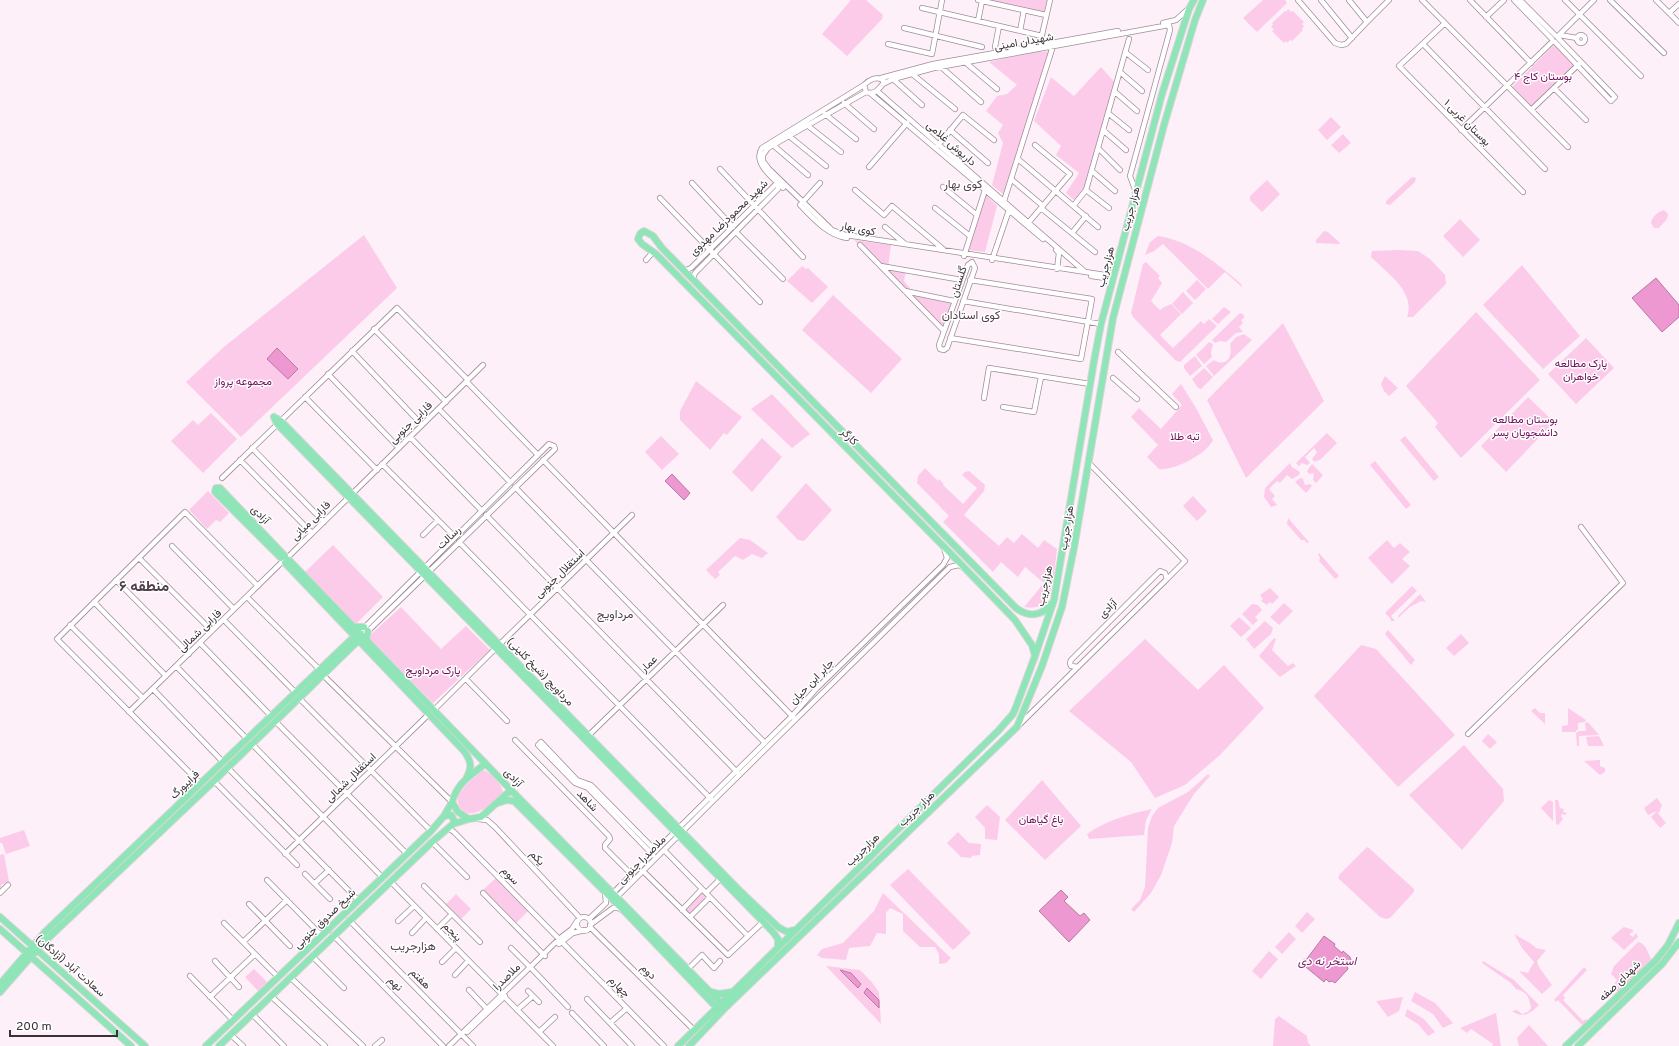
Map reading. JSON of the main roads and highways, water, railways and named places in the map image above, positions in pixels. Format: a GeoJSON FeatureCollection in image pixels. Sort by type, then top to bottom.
{"type":"FeatureCollection","features":[{"type":"Feature","properties":{"kind":"main road","name":"هزارجریب"},"geometry":{"type":"LineString","coordinates":[[678,1046],[721,1007],[732,992],[998,732],[1013,714],[1036,656],[1054,600],[1101,324],[1157,113],[1189,9],[1194,0]]}},
{"type":"Feature","properties":{"kind":"main road","name":"هزار جریب"},"geometry":{"type":"LineString","coordinates":[[689,1046],[721,1007],[1017,727],[1042,666],[1062,607],[1074,548],[1113,318],[1166,116],[1195,20],[1203,0]]}},
{"type":"Feature","properties":{"kind":"main road"},"geometry":{"type":"LineString","coordinates":[[1157,113],[1161,117],[1166,116]]}},
{"type":"Feature","properties":{"kind":"main road"},"geometry":{"type":"LineString","coordinates":[[1154,125],[1158,125],[1163,129]]}},
{"type":"Feature","properties":{"kind":"main road","name":"کارگر"},"geometry":{"type":"LineString","coordinates":[[1036,656],[1032,644],[1025,633],[985,588],[653,252],[642,244],[638,239],[638,235],[641,232],[647,232],[1016,608],[1028,614],[1040,613],[1048,608],[1054,600]]}},
{"type":"Feature","properties":{"kind":"main road"},"geometry":{"type":"LineString","coordinates":[[1096,353],[1106,355]]}},
{"type":"Feature","properties":{"kind":"main road","name":"مرداویج (شیخ کلینی)"},"geometry":{"type":"LineString","coordinates":[[274,417],[739,894],[778,939],[778,947]]}},
{"type":"Feature","properties":{"kind":"main road","name":"آزادی"},"geometry":{"type":"LineString","coordinates":[[217,490],[431,712],[511,790],[605,892],[688,969],[710,992],[721,1007]]}},
{"type":"Feature","properties":{"kind":"main road"},"geometry":{"type":"LineString","coordinates":[[890,492],[896,494],[908,506],[910,506],[911,502]]}},
{"type":"Feature","properties":{"kind":"main road"},"geometry":{"type":"LineString","coordinates":[[917,519],[916,516],[919,514],[944,536]]}},
{"type":"Feature","properties":{"kind":"main road"},"geometry":{"type":"LineString","coordinates":[[985,588],[991,583]]}},
{"type":"Feature","properties":{"kind":"main road"},"geometry":{"type":"LineString","coordinates":[[366,629],[367,646],[349,646],[351,630],[366,629]]}},
{"type":"Feature","properties":{"kind":"main road","name":"فرایبورگ"},"geometry":{"type":"LineString","coordinates":[[35,948],[41,936],[153,829],[164,824],[228,768],[250,742],[358,637]]}},
{"type":"Feature","properties":{"kind":"main road","name":"مرداویج (شیخ کلینی)"},"geometry":{"type":"LineString","coordinates":[[498,646],[588,736],[679,832]]}},
{"type":"Feature","properties":{"kind":"main road","name":"آزادی"},"geometry":{"type":"LineString","coordinates":[[431,712],[469,757],[471,769],[466,779]]}},
{"type":"Feature","properties":{"kind":"main road","name":"فرایبورگ"},"geometry":{"type":"LineString","coordinates":[[23,962],[35,948],[50,936],[157,835],[164,824],[200,784],[223,762],[250,742]]}},
{"type":"Feature","properties":{"kind":"main road"},"geometry":{"type":"LineString","coordinates":[[466,779],[485,764]]}},
{"type":"Feature","properties":{"kind":"main road","name":"شیخ صدوق جنوبی"},"geometry":{"type":"LineString","coordinates":[[206,1046],[431,831],[444,816],[452,802],[456,790],[466,779]]}},
{"type":"Feature","properties":{"kind":"main road"},"geometry":{"type":"LineString","coordinates":[[498,803],[511,790]]}},
{"type":"Feature","properties":{"kind":"main road","name":"آزادی"},"geometry":{"type":"LineString","coordinates":[[498,803],[507,800],[514,801],[615,895],[653,938],[721,1007]]}},
{"type":"Feature","properties":{"kind":"main road"},"geometry":{"type":"LineString","coordinates":[[452,802],[458,812],[469,819]]}},
{"type":"Feature","properties":{"kind":"main road","name":"شیخ صدوق جنوبی"},"geometry":{"type":"LineString","coordinates":[[219,1046],[333,935],[450,826],[469,819],[481,817],[498,803]]}},
{"type":"Feature","properties":{"kind":"main road"},"geometry":{"type":"LineString","coordinates":[[444,816],[448,814],[453,817],[454,820],[450,826]]}},
{"type":"Feature","properties":{"kind":"main road"},"geometry":{"type":"LineString","coordinates":[[153,829],[158,831],[157,835]]}},
{"type":"Feature","properties":{"kind":"main road","name":"مرداویج (شیخ کلینی)"},"geometry":{"type":"LineString","coordinates":[[739,894],[778,928],[786,932],[796,930]]}},
{"type":"Feature","properties":{"kind":"main road","name":"سعادت آباد (آزادگان)"},"geometry":{"type":"LineString","coordinates":[[0,918],[146,1046]]}},
{"type":"Feature","properties":{"kind":"main road","name":"شهدای صفه"},"geometry":{"type":"LineString","coordinates":[[1566,1046],[1656,960],[1668,945],[1679,923]]}},
{"type":"Feature","properties":{"kind":"main road","name":"سعادت آباد (آزادگان)"},"geometry":{"type":"LineString","coordinates":[[0,929],[131,1046]]}},
{"type":"Feature","properties":{"kind":"main road"},"geometry":{"type":"LineString","coordinates":[[21,936],[30,938],[41,936]]}},
{"type":"Feature","properties":{"kind":"main road"},"geometry":{"type":"LineString","coordinates":[[46,958],[42,951],[43,946],[50,936]]}},
{"type":"Feature","properties":{"kind":"main road","name":"شهدای صفه"},"geometry":{"type":"LineString","coordinates":[[1578,1046],[1662,964],[1679,942]]}},
{"type":"Feature","properties":{"kind":"main road"},"geometry":{"type":"LineString","coordinates":[[0,992],[23,962],[22,953],[17,944]]}},
{"type":"Feature","properties":{"kind":"main road"},"geometry":{"type":"LineString","coordinates":[[1,980],[23,962],[39,964]]}},
{"type":"Feature","properties":{"kind":"main road"},"geometry":{"type":"LineString","coordinates":[[710,992],[719,994],[732,992]]}},
{"type":"Feature","properties":{"kind":"water"},"geometry":{"type":"Polygon","coordinates":[[[1656,278],[1679,305],[1679,317],[1662,332],[1632,298],[1656,278]]]}},
{"type":"Feature","properties":{"kind":"water"},"geometry":{"type":"Polygon","coordinates":[[[277,348],[298,369],[288,379],[267,359],[277,348]]]}},
{"type":"Feature","properties":{"kind":"water"},"geometry":{"type":"Polygon","coordinates":[[[672,474],[690,493],[684,500],[665,481],[672,474]]]}},
{"type":"Feature","properties":{"kind":"water"},"geometry":{"type":"Polygon","coordinates":[[[1061,890],[1068,897],[1064,901],[1080,916],[1084,913],[1090,920],[1069,942],[1039,911],[1061,890]]]}},
{"type":"Feature","properties":{"kind":"water","name":"استخر نه دی"},"geometry":{"type":"Polygon","coordinates":[[[1324,936],[1335,944],[1334,946],[1342,953],[1343,951],[1350,957],[1351,960],[1347,966],[1348,969],[1335,983],[1332,981],[1329,982],[1326,979],[1324,982],[1301,963],[1304,959],[1306,960],[1324,936]]]}},
{"type":"Feature","properties":{"kind":"water"},"geometry":{"type":"Polygon","coordinates":[[[840,970],[851,973],[861,984],[858,988],[840,970]]]}},
{"type":"Feature","properties":{"kind":"water"},"geometry":{"type":"Polygon","coordinates":[[[867,988],[879,1000],[879,1008],[864,993],[867,988]]]}},
{"type":"Feature","properties":{"kind":"district","name":"کوی بهار"},"geometry":{"type":"Point","coordinates":[963,185]}},
{"type":"Feature","properties":{"kind":"district","name":"کوی استادان"},"geometry":{"type":"Point","coordinates":[971,316]}},
{"type":"Feature","properties":{"kind":"district","name":"منطقه ۶"},"geometry":{"type":"Point","coordinates":[144,587]}},
{"type":"Feature","properties":{"kind":"district","name":"مرداویج"},"geometry":{"type":"Point","coordinates":[615,615]}},
{"type":"Feature","properties":{"kind":"district","name":"هزارجریب"},"geometry":{"type":"Point","coordinates":[413,947]}},
{"type":"Feature","properties":{"kind":"park label","name":"بوستان کاج ۴"},"geometry":{"type":"Point","coordinates":[1543,77]}},
{"type":"Feature","properties":{"kind":"park label","name":"پارک مطالعه خواهران"},"geometry":{"type":"Point","coordinates":[1581,370]}},
{"type":"Feature","properties":{"kind":"park label","name":"مجموعه پرواز"},"geometry":{"type":"Point","coordinates":[243,382]}},
{"type":"Feature","properties":{"kind":"park label","name":"بوستان مطالعه دانشجویان پسر"},"geometry":{"type":"Point","coordinates":[1525,426]}},
{"type":"Feature","properties":{"kind":"park label","name":"تبه طلا"},"geometry":{"type":"Point","coordinates":[1185,437]}},
{"type":"Feature","properties":{"kind":"park label","name":"پارک مرداویج"},"geometry":{"type":"Point","coordinates":[433,671]}},
{"type":"Feature","properties":{"kind":"park label","name":"باغ گیاهان"},"geometry":{"type":"Point","coordinates":[1041,820]}}]}
